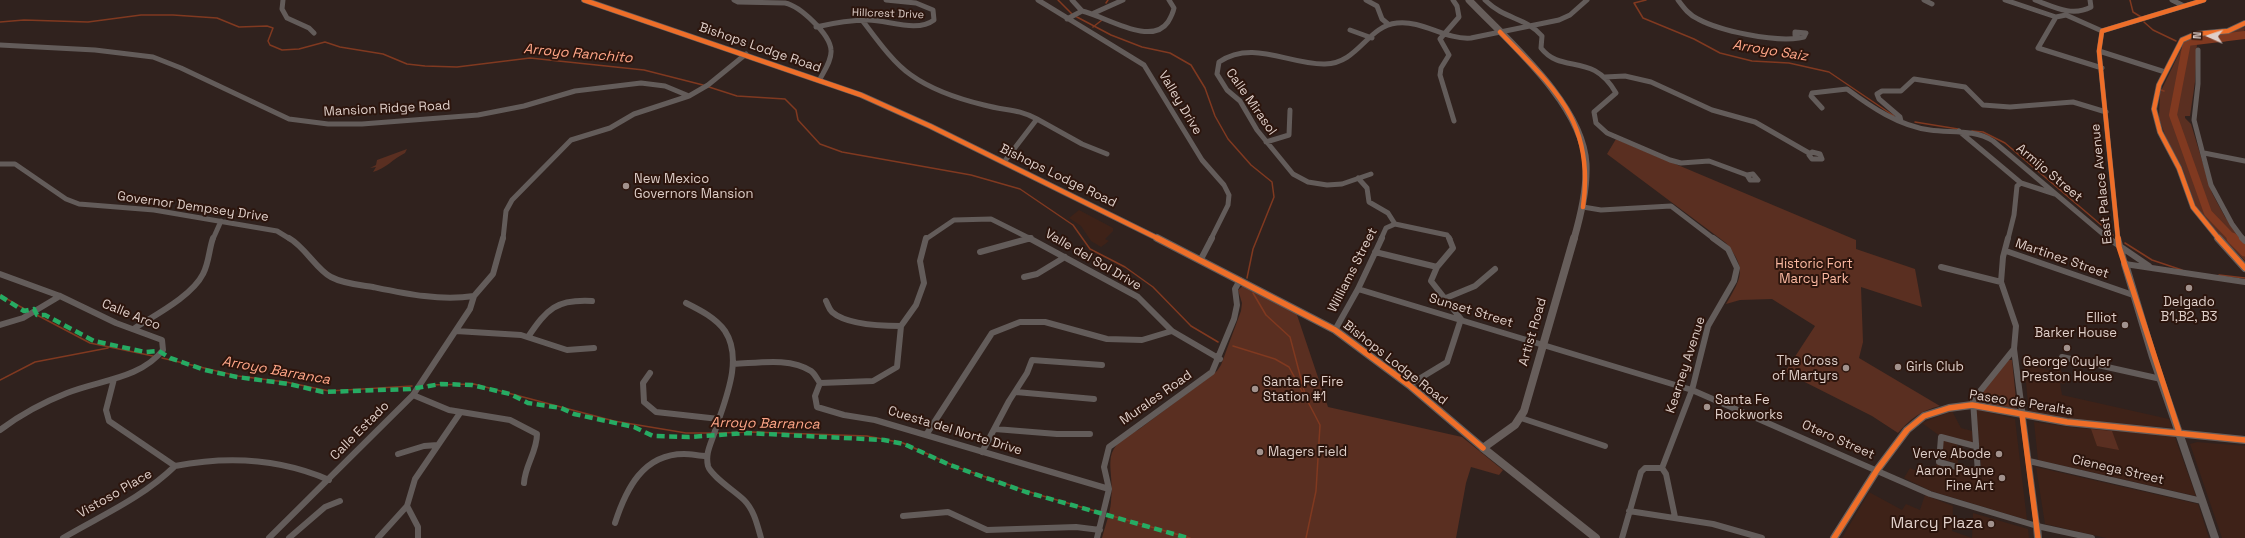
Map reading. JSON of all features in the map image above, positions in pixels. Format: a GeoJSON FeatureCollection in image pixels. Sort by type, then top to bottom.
{"type":"FeatureCollection","features":[{"type":"Feature","properties":{"kind":"main road","name":"Artist Road"},"geometry":{"type":"LineString","coordinates":[[1469,0],[1540,74],[1569,113],[1580,136],[1586,163],[1583,207],[1521,418]]}},
{"type":"Feature","properties":{"kind":"main road","name":"Paseo de Peralta"},"geometry":{"type":"LineString","coordinates":[[1834,538],[1877,470],[1907,430],[1917,420],[1943,409],[1972,405],[2067,422],[2179,432],[2245,440]]}},
{"type":"Feature","properties":{"kind":"main road"},"geometry":{"type":"LineString","coordinates":[[1483,448],[1521,418]]}},
{"type":"Feature","properties":{"kind":"main road","name":"Bishops Lodge Road"},"geometry":{"type":"LineString","coordinates":[[1483,448],[1596,538]]}},
{"type":"Feature","properties":{"kind":"street"},"geometry":{"type":"LineString","coordinates":[[283,0],[281,9],[284,16],[309,28],[314,33]]}},
{"type":"Feature","properties":{"kind":"street","name":"Bishops Lodge Road"},"geometry":{"type":"LineString","coordinates":[[584,0],[820,80],[895,110],[1004,162],[1201,260],[1335,330],[1409,386],[1483,448]]}},
{"type":"Feature","properties":{"kind":"street"},"geometry":{"type":"LineString","coordinates":[[734,0],[738,2],[791,4],[816,27],[831,48],[829,58],[820,80]]}},
{"type":"Feature","properties":{"kind":"street","name":"Hillcrest Drive"},"geometry":{"type":"LineString","coordinates":[[816,27],[832,23],[862,20],[919,26],[927,25],[934,20],[933,10],[927,6],[909,1],[886,0]]}},
{"type":"Feature","properties":{"kind":"street","name":"Valley Drive"},"geometry":{"type":"LineString","coordinates":[[1038,0],[1144,65],[1202,160],[1227,190],[1229,202],[1201,260]]}},
{"type":"Feature","properties":{"kind":"street"},"geometry":{"type":"LineString","coordinates":[[1072,0],[1080,12]]}},
{"type":"Feature","properties":{"kind":"street"},"geometry":{"type":"LineString","coordinates":[[1094,13],[1123,0]]}},
{"type":"Feature","properties":{"kind":"street"},"geometry":{"type":"LineString","coordinates":[[1067,19],[1080,12],[1094,13],[1133,30],[1157,32],[1168,26],[1174,12],[1174,6],[1169,0]]}},
{"type":"Feature","properties":{"kind":"street"},"geometry":{"type":"LineString","coordinates":[[1366,0],[1377,6],[1383,20],[1388,24],[1411,23],[1444,34],[1464,38],[1486,35],[1562,19],[1572,14],[1587,0]]}},
{"type":"Feature","properties":{"kind":"street"},"geometry":{"type":"LineString","coordinates":[[1453,0],[1458,6],[1460,15],[1444,34],[1440,42],[1449,55],[1441,68],[1440,77],[1454,121]]}},
{"type":"Feature","properties":{"kind":"street"},"geometry":{"type":"LineString","coordinates":[[1485,0],[1499,13],[1524,20],[1532,26],[1542,36],[1541,48],[1547,55],[1555,59],[1594,67],[1605,77],[1616,94],[1598,107],[1594,112],[1595,121],[1604,131],[1673,162],[1681,163],[1709,161],[1747,175]]}},
{"type":"Feature","properties":{"kind":"street"},"geometry":{"type":"LineString","coordinates":[[1678,0],[1680,5],[1691,14],[1724,29],[1791,39],[1799,38]]}},
{"type":"Feature","properties":{"kind":"street"},"geometry":{"type":"LineString","coordinates":[[1924,0],[1932,4]]}},
{"type":"Feature","properties":{"kind":"street"},"geometry":{"type":"LineString","coordinates":[[2005,0],[2056,17],[2066,15]]}},
{"type":"Feature","properties":{"kind":"street"},"geometry":{"type":"LineString","coordinates":[[2035,0],[2063,10],[2085,11],[2091,6],[2090,0]]}},
{"type":"Feature","properties":{"kind":"street"},"geometry":{"type":"LineString","coordinates":[[2172,0],[2184,6]]}},
{"type":"Feature","properties":{"kind":"street"},"geometry":{"type":"LineString","coordinates":[[2063,10],[2066,15],[2102,31],[2204,0]]}},
{"type":"Feature","properties":{"kind":"street"},"geometry":{"type":"LineString","coordinates":[[2056,17],[2038,48],[2102,68]]}},
{"type":"Feature","properties":{"kind":"street"},"geometry":{"type":"LineString","coordinates":[[862,20],[879,43],[910,75],[954,97],[987,106],[1023,111],[1082,144],[1107,154]]}},
{"type":"Feature","properties":{"kind":"street"},"geometry":{"type":"LineString","coordinates":[[2245,23],[2228,31],[2196,34],[2186,37],[2179,44],[2159,85],[2154,101],[2155,117],[2160,132],[2178,168],[2196,211],[2245,268]]}},
{"type":"Feature","properties":{"kind":"street","name":"Calle Mirasol"},"geometry":{"type":"LineString","coordinates":[[1370,174],[1332,185],[1304,180],[1290,172],[1266,142],[1240,101],[1229,92],[1219,76],[1217,68],[1221,60],[1231,54],[1246,52],[1312,63],[1336,63],[1354,55],[1388,24]]}},
{"type":"Feature","properties":{"kind":"street"},"geometry":{"type":"LineString","coordinates":[[1350,30],[1372,38]]}},
{"type":"Feature","properties":{"kind":"street","name":"East Palace Avenue"},"geometry":{"type":"LineString","coordinates":[[2102,31],[2100,51],[2119,247],[2161,379],[2215,538]]}},
{"type":"Feature","properties":{"kind":"street","name":"Mansion Ridge Road"},"geometry":{"type":"LineString","coordinates":[[0,45],[99,50],[156,58],[289,119],[328,124],[362,124],[478,115],[524,106],[575,91],[641,83],[665,86],[688,96]]}},
{"type":"Feature","properties":{"kind":"street"},"geometry":{"type":"LineString","coordinates":[[2198,50],[2198,84],[2194,120],[2216,196],[2232,224],[2245,241]]}},
{"type":"Feature","properties":{"kind":"street"},"geometry":{"type":"LineString","coordinates":[[2100,51],[2166,72]]}},
{"type":"Feature","properties":{"kind":"street"},"geometry":{"type":"LineString","coordinates":[[474,296],[493,274],[502,239],[506,211],[512,200],[571,140],[610,128],[634,114],[688,96],[708,85],[746,54]]}},
{"type":"Feature","properties":{"kind":"street"},"geometry":{"type":"LineString","coordinates":[[1605,77],[1625,76],[1651,82],[1712,110],[1755,122],[1809,154]]}},
{"type":"Feature","properties":{"kind":"street"},"geometry":{"type":"LineString","coordinates":[[1901,121],[1900,117],[1879,99],[1877,94],[1882,90],[1896,93],[1906,90],[1914,78],[1965,88],[1983,105],[2010,107],[2073,102],[2106,112]]}},
{"type":"Feature","properties":{"kind":"street","name":"Armijo Street"},"geometry":{"type":"LineString","coordinates":[[1822,108],[1811,96],[1812,93],[1847,89],[1874,110],[1901,121],[1928,130],[1959,131],[1982,134],[1993,140],[2119,247],[2155,269]]}},
{"type":"Feature","properties":{"kind":"street"},"geometry":{"type":"LineString","coordinates":[[1266,142],[1289,135],[1290,110]]}},
{"type":"Feature","properties":{"kind":"street"},"geometry":{"type":"LineString","coordinates":[[1004,162],[1037,119]]}},
{"type":"Feature","properties":{"kind":"street"},"geometry":{"type":"LineString","coordinates":[[1959,131],[2020,183],[2057,194]]}},
{"type":"Feature","properties":{"kind":"street"},"geometry":{"type":"LineString","coordinates":[[2204,153],[2245,161]]}},
{"type":"Feature","properties":{"kind":"street","name":"Governor Dempsey Drive"},"geometry":{"type":"LineString","coordinates":[[0,164],[15,164],[66,199],[79,204],[154,210],[277,231],[296,242],[330,277],[344,282],[425,297],[454,299],[474,296]]}},
{"type":"Feature","properties":{"kind":"street"},"geometry":{"type":"LineString","coordinates":[[1358,178],[1368,188],[1369,202],[1388,213],[1395,224],[1447,235],[1452,241],[1453,248],[1437,267],[1431,281],[1446,298],[1461,320],[1447,362],[1409,386]]}},
{"type":"Feature","properties":{"kind":"street"},"geometry":{"type":"LineString","coordinates":[[2020,183],[2017,186],[2014,214],[2008,231],[2001,282],[2016,326],[2014,349],[2038,538]]}},
{"type":"Feature","properties":{"kind":"street","name":"Kearney Avenue"},"geometry":{"type":"LineString","coordinates":[[1583,207],[1601,210],[1663,205],[1671,206],[1728,249],[1737,268],[1734,281],[1708,326],[1692,390],[1662,468]]}},
{"type":"Feature","properties":{"kind":"street","name":"Valle del Sol Drive"},"geometry":{"type":"LineString","coordinates":[[901,326],[916,304],[924,283],[920,261],[926,238],[954,220],[991,219],[1031,238],[1138,298],[1172,332],[1220,359]]}},
{"type":"Feature","properties":{"kind":"street"},"geometry":{"type":"LineString","coordinates":[[135,328],[175,301],[202,276],[214,232],[220,221]]}},
{"type":"Feature","properties":{"kind":"street","name":"Williams Street"},"geometry":{"type":"LineString","coordinates":[[1335,330],[1358,289],[1386,228],[1395,224]]}},
{"type":"Feature","properties":{"kind":"street"},"geometry":{"type":"LineString","coordinates":[[980,252],[1031,238]]}},
{"type":"Feature","properties":{"kind":"street","name":"Martinez Street"},"geometry":{"type":"LineString","coordinates":[[2006,251],[2134,295]]}},
{"type":"Feature","properties":{"kind":"street"},"geometry":{"type":"LineString","coordinates":[[1375,252],[1437,267]]}},
{"type":"Feature","properties":{"kind":"street"},"geometry":{"type":"LineString","coordinates":[[1024,277],[1037,274],[1065,257]]}},
{"type":"Feature","properties":{"kind":"street"},"geometry":{"type":"LineString","coordinates":[[2125,264],[2245,282]]}},
{"type":"Feature","properties":{"kind":"street"},"geometry":{"type":"LineString","coordinates":[[1941,267],[2001,282]]}},
{"type":"Feature","properties":{"kind":"street"},"geometry":{"type":"LineString","coordinates":[[1446,298],[1475,286],[1495,269]]}},
{"type":"Feature","properties":{"kind":"street","name":"Calle Arco"},"geometry":{"type":"LineString","coordinates":[[0,274],[60,296],[116,323],[135,328],[162,340],[165,345],[164,349],[156,359],[144,367],[114,379],[67,393],[0,430]]}},
{"type":"Feature","properties":{"kind":"street","name":"Murales Road"},"geometry":{"type":"LineString","coordinates":[[1097,538],[1108,490],[1104,467],[1109,447],[1199,383],[1212,372],[1220,359],[1237,311],[1234,291],[1236,284],[1240,280]]}},
{"type":"Feature","properties":{"kind":"street","name":"Sunset Street"},"geometry":{"type":"LineString","coordinates":[[1358,289],[1692,390]]}},
{"type":"Feature","properties":{"kind":"street"},"geometry":{"type":"LineString","coordinates":[[0,325],[22,318],[60,296]]}},
{"type":"Feature","properties":{"kind":"street","name":"Calle Estado"},"geometry":{"type":"LineString","coordinates":[[268,538],[413,395],[470,309],[474,296]]}},
{"type":"Feature","properties":{"kind":"street"},"geometry":{"type":"LineString","coordinates":[[528,337],[543,316],[560,301],[572,298],[592,301]]}},
{"type":"Feature","properties":{"kind":"street"},"geometry":{"type":"LineString","coordinates":[[734,364],[764,362],[793,365],[811,371],[820,383],[873,381],[897,368],[901,326],[880,326],[853,321],[832,312],[826,301]]}},
{"type":"Feature","properties":{"kind":"street"},"geometry":{"type":"LineString","coordinates":[[686,303],[704,311],[720,324],[728,336],[734,352],[734,364],[719,419],[706,456],[709,469],[744,500],[753,512],[761,538]]}},
{"type":"Feature","properties":{"kind":"street"},"geometry":{"type":"LineString","coordinates":[[926,435],[992,333],[1020,322],[1045,322],[1107,338],[1142,340],[1172,332]]}},
{"type":"Feature","properties":{"kind":"street"},"geometry":{"type":"LineString","coordinates":[[456,331],[528,337],[566,351],[579,352],[594,348]]}},
{"type":"Feature","properties":{"kind":"street"},"geometry":{"type":"LineString","coordinates":[[1975,446],[1941,437],[1939,462],[1978,474],[1972,405],[1973,400],[2014,349]]}},
{"type":"Feature","properties":{"kind":"street"},"geometry":{"type":"LineString","coordinates":[[2062,357],[2161,379]]}},
{"type":"Feature","properties":{"kind":"street"},"geometry":{"type":"LineString","coordinates":[[982,452],[1009,401],[1016,392],[1032,360],[1102,365]]}},
{"type":"Feature","properties":{"kind":"street"},"geometry":{"type":"LineString","coordinates":[[650,373],[643,383],[644,402],[656,412],[719,419]]}},
{"type":"Feature","properties":{"kind":"street"},"geometry":{"type":"LineString","coordinates":[[114,379],[106,410],[109,421],[175,466],[195,461],[251,461],[314,472],[328,480]]}},
{"type":"Feature","properties":{"kind":"street","name":"Cuesta del Norte Drive"},"geometry":{"type":"LineString","coordinates":[[820,383],[815,396],[817,407],[844,415],[875,420],[1108,490]]}},
{"type":"Feature","properties":{"kind":"street","name":"Otero Street"},"geometry":{"type":"LineString","coordinates":[[1692,390],[1942,498],[2037,526],[2092,538]]}},
{"type":"Feature","properties":{"kind":"street"},"geometry":{"type":"LineString","coordinates":[[1016,392],[1094,399]]}},
{"type":"Feature","properties":{"kind":"street"},"geometry":{"type":"LineString","coordinates":[[413,395],[460,413],[513,420],[528,426],[537,434],[538,444],[524,471],[524,483]]}},
{"type":"Feature","properties":{"kind":"street"},"geometry":{"type":"LineString","coordinates":[[378,538],[407,506],[415,479],[460,413]]}},
{"type":"Feature","properties":{"kind":"street"},"geometry":{"type":"LineString","coordinates":[[1521,418],[1605,446]]}},
{"type":"Feature","properties":{"kind":"street"},"geometry":{"type":"LineString","coordinates":[[995,429],[1057,434],[1090,434]]}},
{"type":"Feature","properties":{"kind":"street"},"geometry":{"type":"LineString","coordinates":[[398,454],[424,446],[438,444]]}},
{"type":"Feature","properties":{"kind":"street"},"geometry":{"type":"LineString","coordinates":[[615,523],[624,495],[634,477],[649,463],[681,454],[706,456]]}},
{"type":"Feature","properties":{"kind":"street","name":"Cienega Street"},"geometry":{"type":"LineString","coordinates":[[2029,462],[2202,501]]}},
{"type":"Feature","properties":{"kind":"street","name":"Vistoso Place"},"geometry":{"type":"LineString","coordinates":[[64,538],[140,496],[163,480],[175,466]]}},
{"type":"Feature","properties":{"kind":"street"},"geometry":{"type":"LineString","coordinates":[[1622,538],[1641,472],[1645,468],[1662,468],[1666,474],[1674,517]]}},
{"type":"Feature","properties":{"kind":"street"},"geometry":{"type":"LineString","coordinates":[[289,538],[326,507],[340,501]]}},
{"type":"Feature","properties":{"kind":"street"},"geometry":{"type":"LineString","coordinates":[[407,506],[418,527],[418,538]]}},
{"type":"Feature","properties":{"kind":"street"},"geometry":{"type":"LineString","coordinates":[[1629,511],[1674,517],[1723,527],[1762,538]]}},
{"type":"Feature","properties":{"kind":"street"},"geometry":{"type":"LineString","coordinates":[[903,516],[948,512],[987,530],[1076,527],[1100,530]]}},
{"type":"Feature","properties":{"kind":"shaded area"},"geometry":{"type":"Polygon","coordinates":[[[1079,210],[1113,228],[1113,231],[1105,239],[1109,241],[1101,247],[1091,241],[1081,226],[1069,218],[1079,210]]]}},
{"type":"Feature","properties":{"kind":"shaded area"},"geometry":{"type":"Polygon","coordinates":[[[2052,358],[2058,360],[2065,384],[2060,383],[2062,395],[2169,419],[2172,428],[2068,419],[2029,412],[2024,364],[2057,372],[2052,358]]]}},
{"type":"Feature","properties":{"kind":"shaded area"},"geometry":{"type":"Polygon","coordinates":[[[1976,409],[2015,419],[2027,520],[1931,491],[1904,478],[1910,468],[1933,478],[1934,473],[1936,473],[1936,464],[1982,478],[1976,409]]]}},
{"type":"Feature","properties":{"kind":"shaded area"},"geometry":{"type":"Polygon","coordinates":[[[1952,411],[1961,428],[1972,431],[1973,444],[1940,436],[1922,423],[1952,411]]]}},
{"type":"Feature","properties":{"kind":"shaded area"},"geometry":{"type":"Polygon","coordinates":[[[2034,422],[2076,428],[2174,435],[2196,496],[2038,460],[2034,422]]]}},
{"type":"Feature","properties":{"kind":"shaded area"},"geometry":{"type":"Polygon","coordinates":[[[1941,438],[1957,443],[1958,464],[1942,459],[1941,438]]]}},
{"type":"Feature","properties":{"kind":"shaded area"},"geometry":{"type":"Polygon","coordinates":[[[2197,442],[2245,446],[2245,538],[2222,538],[2190,444],[2197,442]]]}},
{"type":"Feature","properties":{"kind":"shaded area"},"geometry":{"type":"Polygon","coordinates":[[[2036,467],[2198,504],[2209,538],[2106,538],[2045,524],[2036,467]]]}},
{"type":"Feature","properties":{"kind":"shaded area"},"geometry":{"type":"Polygon","coordinates":[[[1869,492],[1902,510],[1906,504],[1920,510],[1925,495],[1953,506],[1952,531],[1972,538],[1842,538],[1869,492]]]}},
{"type":"Feature","properties":{"kind":"shaded area","name":"Marcy Plaza"},"geometry":{"type":"Polygon","coordinates":[[[1973,513],[2028,529],[2029,538],[1972,538],[1973,513]]]}},
{"type":"Feature","properties":{"kind":"green space"},"geometry":{"type":"Polygon","coordinates":[[[2245,27],[2244,36],[2223,42],[2214,39],[2197,44],[2195,82],[2190,116],[2185,116],[2185,118],[2191,124],[2212,193],[2225,217],[2245,244],[2245,261],[2211,226],[2196,207],[2182,167],[2167,140],[2159,119],[2160,93],[2185,41],[2189,38],[2245,27]]]}},
{"type":"Feature","properties":{"kind":"green space","name":"Historic Fort Marcy Park"},"geometry":{"type":"Polygon","coordinates":[[[1616,139],[1856,240],[1856,249],[1915,269],[1922,307],[1861,287],[1863,342],[1859,358],[1940,406],[1917,416],[1907,423],[1898,433],[1872,416],[1785,372],[1815,326],[1772,299],[1740,300],[1726,304],[1736,287],[1740,273],[1737,260],[1733,252],[1726,243],[1607,154],[1616,139]]]}},
{"type":"Feature","properties":{"kind":"green space"},"geometry":{"type":"Polygon","coordinates":[[[407,149],[405,153],[381,169],[373,172],[376,167],[370,168],[376,165],[377,160],[407,149]]]}},
{"type":"Feature","properties":{"kind":"green space"},"geometry":{"type":"Polygon","coordinates":[[[1244,285],[1295,309],[1328,407],[1462,437],[1503,470],[1499,475],[1471,467],[1466,483],[1456,538],[1102,538],[1109,516],[1111,502],[1112,452],[1125,437],[1138,430],[1217,371],[1221,365],[1241,311],[1242,303],[1238,290],[1244,285]]]}},
{"type":"Feature","properties":{"kind":"green space"},"geometry":{"type":"Polygon","coordinates":[[[2008,360],[2012,360],[2017,409],[1975,401],[2008,360]]]}},
{"type":"Feature","properties":{"kind":"green space"},"geometry":{"type":"Polygon","coordinates":[[[2091,429],[2112,431],[2119,450],[2097,446],[2091,429]]]}},
{"type":"Feature","properties":{"kind":"waterway"},"geometry":{"type":"LineString","coordinates":[[1058,0],[1072,14]]}},
{"type":"Feature","properties":{"kind":"waterway","name":"Arroyo Saiz"},"geometry":{"type":"LineString","coordinates":[[1646,0],[1634,3],[1643,18],[1694,39],[1720,53],[1752,61],[1789,63],[1829,72],[1894,116]]}},
{"type":"Feature","properties":{"kind":"waterway"},"geometry":{"type":"LineString","coordinates":[[2130,0],[2133,12],[2141,17]]}},
{"type":"Feature","properties":{"kind":"waterway","name":"Arroyo Ranchito"},"geometry":{"type":"LineString","coordinates":[[0,22],[24,20],[88,22],[141,15],[173,15],[217,18],[239,27],[267,26],[273,28],[268,41],[270,45],[282,50],[299,49],[325,42],[340,47],[383,54],[407,64],[425,66],[457,67],[530,58],[644,70],[703,85]]}},
{"type":"Feature","properties":{"kind":"waterway"},"geometry":{"type":"LineString","coordinates":[[1075,16],[1094,26]]}},
{"type":"Feature","properties":{"kind":"waterway"},"geometry":{"type":"LineString","coordinates":[[1094,26],[1102,20]]}},
{"type":"Feature","properties":{"kind":"waterway"},"geometry":{"type":"LineString","coordinates":[[2144,22],[2153,30],[2176,41]]}},
{"type":"Feature","properties":{"kind":"waterway"},"geometry":{"type":"LineString","coordinates":[[1094,26],[1111,35],[1142,47],[1170,53],[1191,65],[1205,88],[1215,116],[1228,139],[1251,165],[1272,182],[1274,197],[1253,249],[1247,278]]}},
{"type":"Feature","properties":{"kind":"waterway"},"geometry":{"type":"LineString","coordinates":[[2233,239],[2208,213],[2173,115],[2187,42],[2245,35]]}},
{"type":"Feature","properties":{"kind":"waterway"},"geometry":{"type":"LineString","coordinates":[[709,87],[737,96],[785,99],[796,110],[798,120],[820,144],[842,152],[971,175],[1020,189],[1073,225],[1090,249],[1125,267],[1153,287],[1191,326],[1218,342]]}},
{"type":"Feature","properties":{"kind":"waterway","name":"Arroyo Saiz"},"geometry":{"type":"LineString","coordinates":[[1915,122],[1958,129]]}},
{"type":"Feature","properties":{"kind":"waterway","name":"Arroyo Saiz"},"geometry":{"type":"LineString","coordinates":[[1972,131],[1983,132],[2005,143],[2113,235]]}},
{"type":"Feature","properties":{"kind":"waterway"},"geometry":{"type":"LineString","coordinates":[[2233,239],[2245,251]]}},
{"type":"Feature","properties":{"kind":"waterway","name":"Arroyo Saiz"},"geometry":{"type":"LineString","coordinates":[[2125,243],[2152,260],[2182,270]]}},
{"type":"Feature","properties":{"kind":"waterway","name":"Arroyo Saiz"},"geometry":{"type":"LineString","coordinates":[[2219,275],[2245,278]]}},
{"type":"Feature","properties":{"kind":"waterway"},"geometry":{"type":"LineString","coordinates":[[1253,293],[1266,315],[1290,337],[1306,398],[1320,425],[1316,491],[1306,538]]}},
{"type":"Feature","properties":{"kind":"waterway","name":"Arroyo Barranca"},"geometry":{"type":"LineString","coordinates":[[0,295],[28,311]]}},
{"type":"Feature","properties":{"kind":"waterway","name":"Arroyo Barranca"},"geometry":{"type":"LineString","coordinates":[[35,314],[90,343],[153,356]]}},
{"type":"Feature","properties":{"kind":"waterway"},"geometry":{"type":"LineString","coordinates":[[1233,346],[1275,359],[1289,367],[1304,395]]}},
{"type":"Feature","properties":{"kind":"waterway"},"geometry":{"type":"LineString","coordinates":[[0,380],[35,362],[108,348]]}},
{"type":"Feature","properties":{"kind":"waterway","name":"Arroyo Barranca"},"geometry":{"type":"LineString","coordinates":[[162,358],[238,376],[286,382],[329,391],[412,386]]}},
{"type":"Feature","properties":{"kind":"waterway","name":"Arroyo Barranca"},"geometry":{"type":"LineString","coordinates":[[427,385],[474,384],[614,421],[686,433],[713,433]]}},
{"type":"Feature","properties":{"kind":"waterway","name":"Arroyo Barranca"},"geometry":{"type":"LineString","coordinates":[[717,433],[753,432],[867,436],[903,443],[959,468],[1036,494],[1095,511]]}},
{"type":"Feature","properties":{"kind":"waterway","name":"Arroyo Barranca"},"geometry":{"type":"LineString","coordinates":[[1112,516],[1190,538]]}},
{"type":"Feature","properties":{"kind":"marked path"},"geometry":{"type":"LineString","coordinates":[[0,296],[24,311],[34,309],[37,315],[45,315],[94,341],[145,352],[159,351],[170,358],[205,370],[237,377],[289,384],[323,392],[410,389],[441,384],[472,385],[510,394],[528,403],[561,408],[574,414],[634,427],[653,436],[689,437],[747,433],[884,440],[904,444],[950,465],[1026,492],[1188,538]]}},
{"type":"Feature","properties":{"kind":"cycle path"},"geometry":{"type":"LineString","coordinates":[[584,0],[861,95],[930,126],[1198,258],[1335,330],[1409,385],[1483,448]]}},
{"type":"Feature","properties":{"kind":"cycle path"},"geometry":{"type":"LineString","coordinates":[[2179,432],[2119,247],[2099,51],[2102,31],[2204,0]]}},
{"type":"Feature","properties":{"kind":"cycle path"},"geometry":{"type":"LineString","coordinates":[[2245,23],[2228,31],[2196,34],[2182,40],[2159,85],[2154,109],[2160,132],[2179,168],[2193,207],[2203,221],[2245,268]]}},
{"type":"Feature","properties":{"kind":"cycle path"},"geometry":{"type":"LineString","coordinates":[[1500,32],[1542,76],[1555,92],[1567,109],[1576,126],[1583,145],[1586,165],[1583,207]]}},
{"type":"Feature","properties":{"kind":"cycle path"},"geometry":{"type":"LineString","coordinates":[[1834,538],[1877,470],[1907,430],[1924,416],[1949,408],[1972,405],[2067,422],[2245,440]]}},
{"type":"Feature","properties":{"kind":"cycle path"},"geometry":{"type":"LineString","coordinates":[[2022,415],[2038,538]]}},
{"type":"Feature","properties":{"kind":"place","name":"New Mexico Governors Mansion"},"geometry":{"type":"Point","coordinates":[626,186]}},
{"type":"Feature","properties":{"kind":"place","name":"Delgado B1,B2, B3"},"geometry":{"type":"Point","coordinates":[2189,288]}},
{"type":"Feature","properties":{"kind":"place","name":"Elliot Barker House"},"geometry":{"type":"Point","coordinates":[2125,325]}},
{"type":"Feature","properties":{"kind":"place","name":"George Cuyler Preston House"},"geometry":{"type":"Point","coordinates":[2067,348]}},
{"type":"Feature","properties":{"kind":"place","name":"Girls Club"},"geometry":{"type":"Point","coordinates":[1898,367]}},
{"type":"Feature","properties":{"kind":"place","name":"The Cross of Martyrs"},"geometry":{"type":"Point","coordinates":[1846,368]}},
{"type":"Feature","properties":{"kind":"place","name":"Santa Fe Fire Station #1"},"geometry":{"type":"Point","coordinates":[1255,389]}},
{"type":"Feature","properties":{"kind":"place","name":"Santa Fe Rockworks"},"geometry":{"type":"Point","coordinates":[1707,407]}},
{"type":"Feature","properties":{"kind":"place","name":"Magers Field"},"geometry":{"type":"Point","coordinates":[1260,452]}},
{"type":"Feature","properties":{"kind":"place","name":"Verve Abode"},"geometry":{"type":"Point","coordinates":[1999,454]}},
{"type":"Feature","properties":{"kind":"place","name":"Aaron Payne Fine Art"},"geometry":{"type":"Point","coordinates":[2002,478]}},
{"type":"Feature","properties":{"kind":"place","name":"Marcy Plaza"},"geometry":{"type":"Point","coordinates":[1991,524]}}]}
